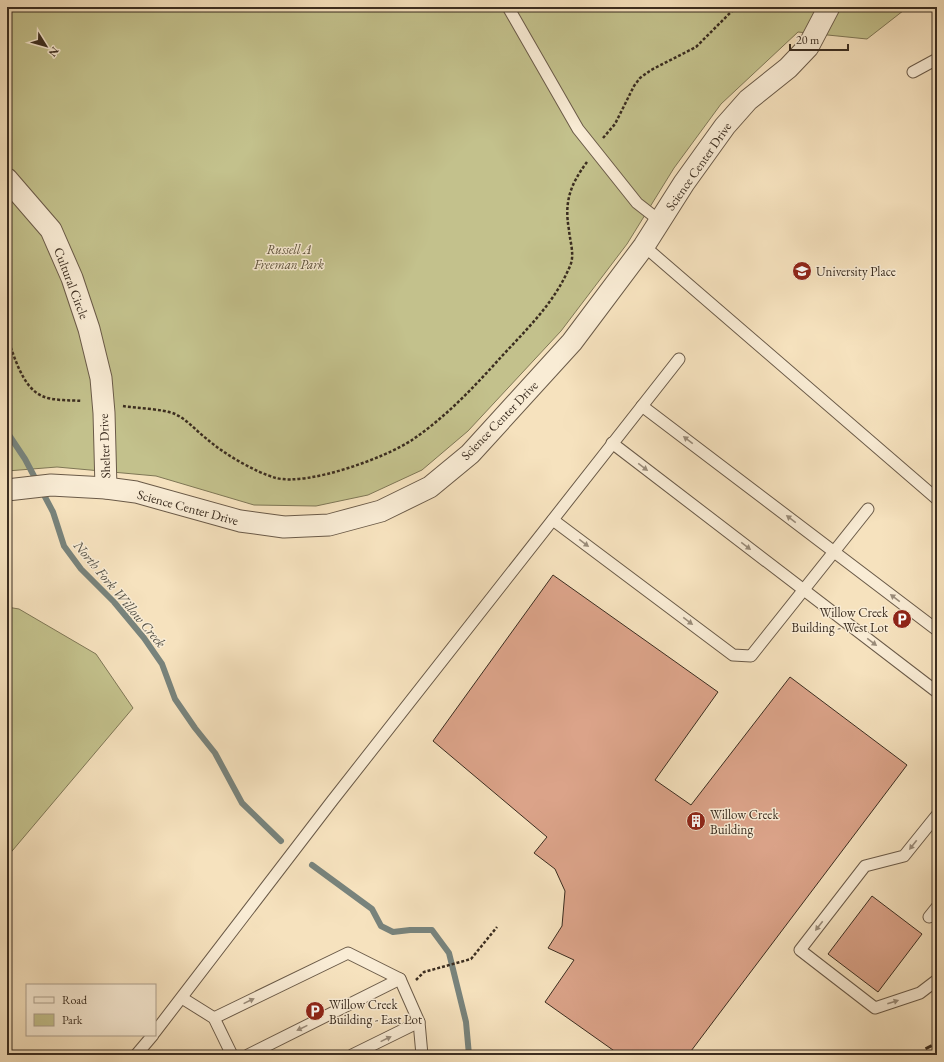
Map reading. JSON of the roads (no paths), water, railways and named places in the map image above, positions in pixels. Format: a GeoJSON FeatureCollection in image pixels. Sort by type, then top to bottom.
{"type":"FeatureCollection","features":[{"type":"Feature","properties":{"kind":"street","name":"Science Center Drive"},"geometry":{"type":"LineString","coordinates":[[15,489],[51,485],[106,488],[136,492],[240,521],[284,527],[329,525],[381,511],[430,487],[470,454],[572,342],[644,246],[684,183],[725,126],[748,100],[788,68],[808,47],[829,7]]}},
{"type":"Feature","properties":{"kind":"street","name":"Cultural Circle"},"geometry":{"type":"LineString","coordinates":[[7,179],[51,230],[72,278],[89,330],[101,378],[105,404]]}},
{"type":"Feature","properties":{"kind":"street","name":"Shelter Drive"},"geometry":{"type":"LineString","coordinates":[[105,404],[106,488]]}},
{"type":"Feature","properties":{"kind":"lane"},"geometry":{"type":"LineString","coordinates":[[508,7],[578,129],[637,203],[660,221]]}},
{"type":"Feature","properties":{"kind":"lane"},"geometry":{"type":"LineString","coordinates":[[913,72],[937,59]]}},
{"type":"Feature","properties":{"kind":"lane"},"geometry":{"type":"LineString","coordinates":[[644,246],[937,499]]}},
{"type":"Feature","properties":{"kind":"lane"},"geometry":{"type":"LineString","coordinates":[[156,1031],[332,801],[679,359]]}},
{"type":"Feature","properties":{"kind":"lane"},"geometry":{"type":"LineString","coordinates":[[642,406],[937,630]]}},
{"type":"Feature","properties":{"kind":"lane"},"geometry":{"type":"LineString","coordinates":[[612,443],[937,692]]}},
{"type":"Feature","properties":{"kind":"lane"},"geometry":{"type":"LineString","coordinates":[[553,520],[733,655],[751,656],[868,510]]}},
{"type":"Feature","properties":{"kind":"lane"},"geometry":{"type":"LineString","coordinates":[[937,815],[904,856],[865,866],[800,950],[875,1008],[920,993],[937,980]]}},
{"type":"Feature","properties":{"kind":"lane"},"geometry":{"type":"LineString","coordinates":[[929,917],[937,907]]}},
{"type":"Feature","properties":{"kind":"lane"},"geometry":{"type":"LineString","coordinates":[[214,1018],[348,953],[400,980],[419,1022],[422,1055]]}},
{"type":"Feature","properties":{"kind":"lane"},"geometry":{"type":"LineString","coordinates":[[248,1055],[400,980]]}},
{"type":"Feature","properties":{"kind":"lane"},"geometry":{"type":"LineString","coordinates":[[182,998],[214,1018],[232,1055]]}},
{"type":"Feature","properties":{"kind":"lane"},"geometry":{"type":"LineString","coordinates":[[352,1055],[419,1022]]}},
{"type":"Feature","properties":{"kind":"lane"},"geometry":{"type":"LineString","coordinates":[[136,1055],[152,1036]]}},
{"type":"Feature","properties":{"kind":"waterway","name":"North Fork Willow Creek"},"geometry":{"type":"LineString","coordinates":[[7,432],[25,459],[53,512],[64,546],[81,569],[114,602],[144,638],[162,664],[175,699],[215,753],[242,803],[281,841]]}},
{"type":"Feature","properties":{"kind":"waterway","name":"North Fork Willow Creek"},"geometry":{"type":"LineString","coordinates":[[312,865],[372,909],[381,926],[393,932],[432,930],[449,953],[466,1022],[469,1055]]}},
{"type":"Feature","properties":{"kind":"railway"},"geometry":{"type":"LineString","coordinates":[[913,1055],[937,1043]]}},
{"type":"Feature","properties":{"kind":"place","name":"University Place"},"geometry":{"type":"Point","coordinates":[802,271]}},
{"type":"Feature","properties":{"kind":"place","name":"Willow Creek Building - West Lot"},"geometry":{"type":"Point","coordinates":[902,619]}},
{"type":"Feature","properties":{"kind":"place","name":"Willow Creek Building"},"geometry":{"type":"Point","coordinates":[696,821]}},
{"type":"Feature","properties":{"kind":"place","name":"Willow Creek Building - East Lot"},"geometry":{"type":"Point","coordinates":[315,1011]}},
{"type":"Feature","properties":{"kind":"park label","name":"Russell A Freeman Park"},"geometry":{"type":"Point","coordinates":[289,256]}}]}
